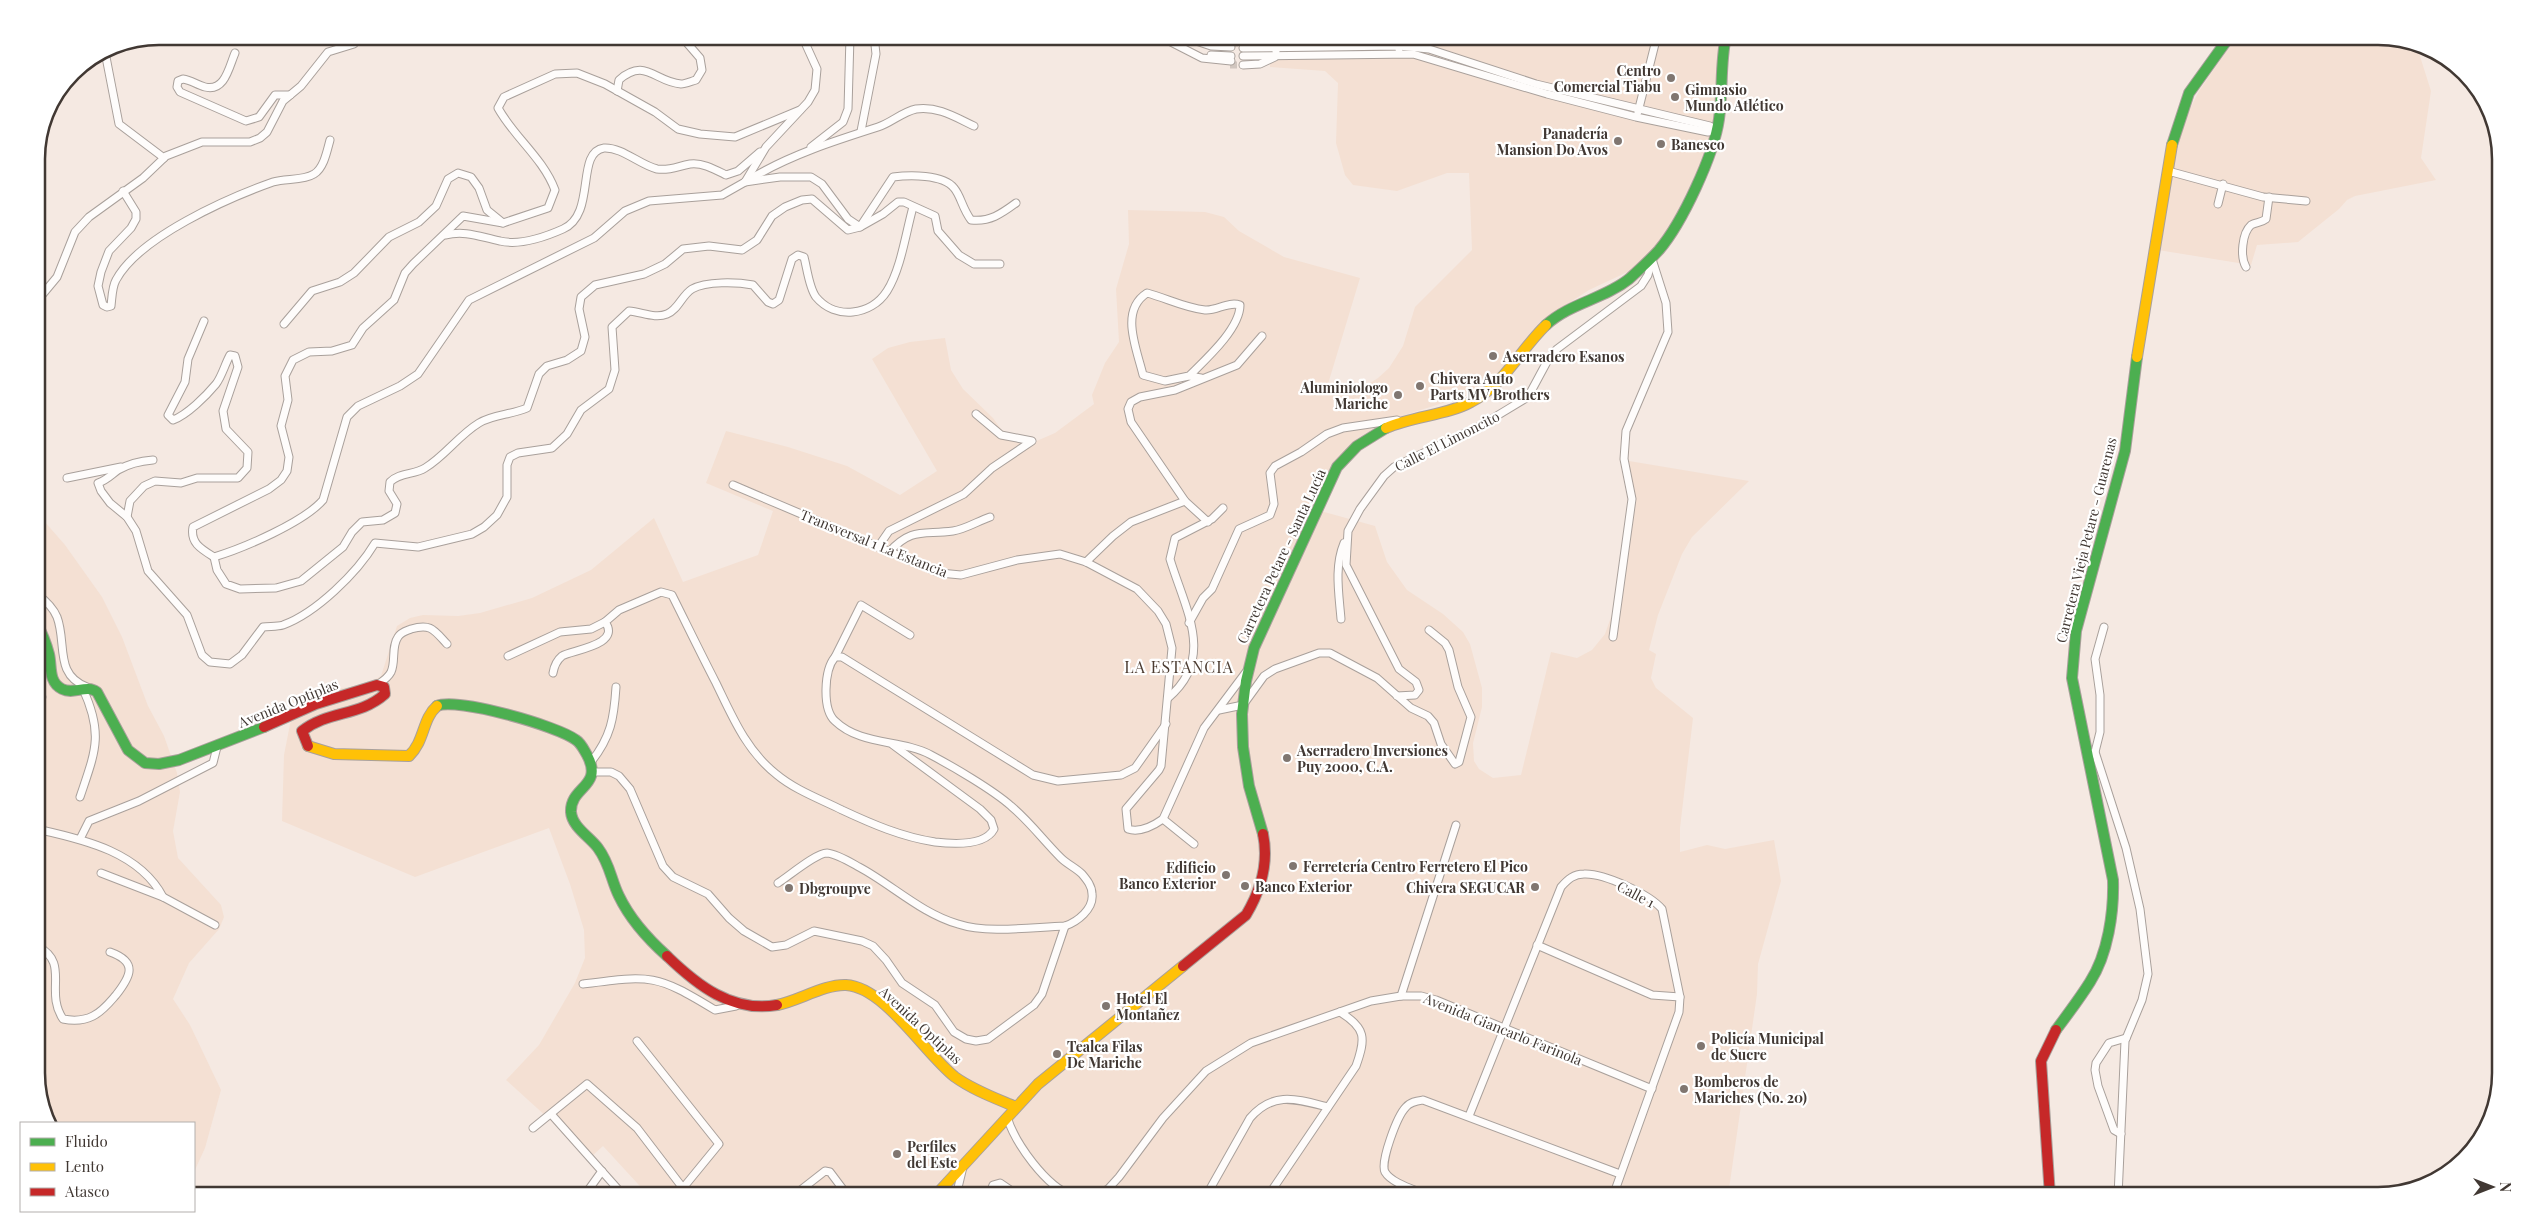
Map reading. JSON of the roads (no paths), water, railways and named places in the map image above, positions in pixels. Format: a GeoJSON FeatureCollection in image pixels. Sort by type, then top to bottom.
{"type":"FeatureCollection","features":[{"type":"Feature","properties":{"kind":"main road","name":"Carretera Petare - Santa Lucía"},"geometry":{"type":"LineString","coordinates":[[943,1187],[1038,1084],[1246,915],[1255,902],[1264,870],[1266,849],[1262,828],[1248,781],[1241,726],[1246,672],[1254,648],[1337,467],[1351,449],[1368,436],[1408,419],[1468,404],[1483,395],[1498,383],[1534,336],[1549,321],[1570,308],[1624,282],[1652,258],[1670,233],[1717,130],[1721,62],[1724,45]]}},
{"type":"Feature","properties":{"kind":"main road","name":"Carretera Vieja Petare - Guarenas"},"geometry":{"type":"LineString","coordinates":[[2049,1187],[2041,1061],[2054,1033],[2091,981],[2100,962],[2114,904],[2110,864],[2092,753],[2072,678],[2073,650],[2081,608],[2112,505],[2125,451],[2139,339],[2174,139],[2189,93],[2224,45]]}},
{"type":"Feature","properties":{"kind":"main road"},"geometry":{"type":"LineString","coordinates":[[45,646],[49,656],[52,678],[62,689],[73,692],[85,688]]}},
{"type":"Feature","properties":{"kind":"main road","name":"Avenida Optiplas"},"geometry":{"type":"LineString","coordinates":[[85,688],[96,689],[104,701],[121,739],[132,753],[146,763],[159,764],[217,747],[315,704],[377,685],[384,687],[385,694],[379,701],[357,713],[323,716],[309,724],[302,731],[304,741],[312,749],[331,753],[408,756],[419,746],[431,712],[439,705],[456,704],[485,708],[576,740],[592,767],[591,780],[573,799],[570,812],[576,824],[592,840],[610,867],[619,896],[636,925],[666,954],[713,992],[736,1006],[754,1009],[783,1004],[832,987],[848,985],[864,992],[893,1014],[948,1071],[977,1089],[1016,1108]]}},
{"type":"Feature","properties":{"kind":"street"},"geometry":{"type":"LineString","coordinates":[[45,290],[57,277],[75,232],[89,217],[154,170],[164,158],[202,142],[250,142],[260,138],[268,132],[283,101],[300,86],[328,52],[351,45]]}},
{"type":"Feature","properties":{"kind":"street"},"geometry":{"type":"LineString","coordinates":[[618,91],[619,80],[627,72],[643,69],[682,84],[696,80],[702,70],[700,58],[689,45]]}},
{"type":"Feature","properties":{"kind":"street"},"geometry":{"type":"LineString","coordinates":[[445,235],[459,231],[502,242],[531,240],[565,229],[581,213],[587,181],[588,161],[594,152],[602,148],[612,149],[656,168],[671,170],[692,164],[707,167],[726,175],[738,171],[766,147],[801,110],[815,90],[817,69],[806,45]]}},
{"type":"Feature","properties":{"kind":"street"},"geometry":{"type":"LineString","coordinates":[[804,153],[843,122],[850,101],[850,45]]}},
{"type":"Feature","properties":{"kind":"street"},"geometry":{"type":"LineString","coordinates":[[861,131],[876,54],[875,45]]}},
{"type":"Feature","properties":{"kind":"street"},"geometry":{"type":"LineString","coordinates":[[1177,45],[1205,58],[1230,61]]}},
{"type":"Feature","properties":{"kind":"street"},"geometry":{"type":"LineString","coordinates":[[1636,117],[1654,45]]}},
{"type":"Feature","properties":{"kind":"street"},"geometry":{"type":"LineString","coordinates":[[1243,46],[1266,48],[1399,46],[1429,49],[1536,84],[1710,126],[1717,130]]}},
{"type":"Feature","properties":{"kind":"street"},"geometry":{"type":"LineString","coordinates":[[1399,46],[1400,54]]}},
{"type":"Feature","properties":{"kind":"street"},"geometry":{"type":"LineString","coordinates":[[1272,57],[1276,48]]}},
{"type":"Feature","properties":{"kind":"street"},"geometry":{"type":"LineString","coordinates":[[235,53],[222,84],[217,87],[206,88],[183,79],[178,81],[176,87],[180,92],[246,121],[259,117],[275,95],[290,95]]}},
{"type":"Feature","properties":{"kind":"street"},"geometry":{"type":"LineString","coordinates":[[1243,61],[1260,64],[1272,57],[1400,54],[1425,56],[1497,81],[1636,117],[1708,132],[1717,130]]}},
{"type":"Feature","properties":{"kind":"street"},"geometry":{"type":"LineString","coordinates":[[106,58],[119,124],[164,158]]}},
{"type":"Feature","properties":{"kind":"street"},"geometry":{"type":"LineString","coordinates":[[801,110],[735,137],[700,134],[678,129],[654,112],[618,91],[577,72],[555,74],[504,97],[498,108],[506,122],[548,172],[555,190],[548,208],[503,223],[463,216],[405,273],[394,300],[363,328],[352,345],[332,351],[309,352],[293,360],[285,376],[288,400],[282,426],[289,456],[287,471],[282,480],[269,489],[193,527],[192,536],[195,544],[214,557],[217,570],[226,584],[240,589],[276,588],[300,581],[343,547],[352,532],[362,522],[384,520],[395,513],[397,504],[389,492],[390,482],[395,477],[425,469],[478,423],[493,416],[514,414],[527,408],[539,374],[547,366],[567,360],[581,351],[585,337],[578,309],[581,297],[595,285],[644,274],[665,264],[683,249],[709,246],[742,250],[757,240],[772,216],[785,207],[802,200],[812,199],[848,230],[860,227],[883,214],[892,204],[904,202],[935,216],[938,231],[959,255],[974,264],[1000,264]]}},
{"type":"Feature","properties":{"kind":"street"},"geometry":{"type":"LineString","coordinates":[[214,557],[276,530],[314,510],[323,500],[347,417],[358,406],[400,386],[418,374],[468,300],[594,238],[637,204],[648,201],[722,196],[772,166],[861,131],[880,127],[916,109],[948,112],[974,126]]}},
{"type":"Feature","properties":{"kind":"street"},"geometry":{"type":"LineString","coordinates":[[123,191],[136,212],[136,219],[131,228],[109,251],[101,272],[98,286],[104,305],[107,307],[111,306],[116,281],[130,262],[176,226],[226,201],[275,182],[314,174],[321,167],[330,140]]}},
{"type":"Feature","properties":{"kind":"street"},"geometry":{"type":"LineString","coordinates":[[745,182],[766,147]]}},
{"type":"Feature","properties":{"kind":"street"},"geometry":{"type":"LineString","coordinates":[[2168,171],[2269,197],[2306,200]]}},
{"type":"Feature","properties":{"kind":"street"},"geometry":{"type":"LineString","coordinates":[[284,324],[312,291],[340,282],[354,273],[389,237],[419,222],[436,206],[448,180],[458,173],[471,176],[479,188],[487,210],[503,223]]}},
{"type":"Feature","properties":{"kind":"street"},"geometry":{"type":"LineString","coordinates":[[860,227],[893,177],[913,175],[945,181],[955,188],[962,209],[971,220],[981,221],[997,217],[1016,203]]}},
{"type":"Feature","properties":{"kind":"street"},"geometry":{"type":"LineString","coordinates":[[745,182],[780,176],[811,177],[822,184],[848,219],[860,227]]}},
{"type":"Feature","properties":{"kind":"street"},"geometry":{"type":"LineString","coordinates":[[2218,204],[2223,184]]}},
{"type":"Feature","properties":{"kind":"street"},"geometry":{"type":"LineString","coordinates":[[2246,267],[2243,262],[2242,249],[2247,233],[2250,226],[2266,219],[2269,197]]}},
{"type":"Feature","properties":{"kind":"street"},"geometry":{"type":"LineString","coordinates":[[153,460],[137,462],[98,483],[101,491],[110,503],[127,516],[136,531],[148,571],[187,615],[202,655],[210,662],[230,664],[242,655],[263,627],[282,625],[312,609],[363,563],[375,543],[418,547],[472,534],[484,527],[497,515],[507,497],[507,465],[510,457],[518,453],[552,448],[567,434],[581,410],[609,389],[615,370],[612,327],[629,312],[642,312],[657,317],[670,313],[692,289],[718,284],[753,285],[768,302],[774,304],[779,300],[792,259],[798,255],[804,257],[815,295],[829,309],[850,313],[868,309],[887,291],[899,260],[913,207]]}},
{"type":"Feature","properties":{"kind":"street"},"geometry":{"type":"LineString","coordinates":[[1613,637],[1632,499],[1624,459],[1626,431],[1663,349],[1668,332],[1666,303],[1652,258]]}},
{"type":"Feature","properties":{"kind":"street","name":"Calle El Limoncito"},"geometry":{"type":"LineString","coordinates":[[1397,696],[1415,695],[1419,690],[1416,682],[1399,669],[1353,583],[1346,565],[1348,531],[1364,503],[1394,466],[1480,426],[1528,397],[1549,358],[1569,338],[1641,286],[1648,275],[1652,258]]}},
{"type":"Feature","properties":{"kind":"street"},"geometry":{"type":"LineString","coordinates":[[1189,376],[1230,331],[1240,312],[1240,304],[1234,303],[1208,310],[1198,309],[1147,293],[1138,299],[1132,315],[1131,330],[1143,375],[1165,382],[1189,376],[1201,378]]}},
{"type":"Feature","properties":{"kind":"street"},"geometry":{"type":"LineString","coordinates":[[127,516],[130,501],[144,486],[155,481],[181,483],[197,478],[238,478],[247,468],[248,452],[226,429],[223,411],[238,367],[235,356],[230,356],[217,383],[178,418],[173,420],[168,415],[185,382],[188,359],[204,321]]}},
{"type":"Feature","properties":{"kind":"street"},"geometry":{"type":"LineString","coordinates":[[1208,522],[1185,502],[1131,422],[1128,409],[1131,402],[1140,397],[1174,390],[1237,365],[1262,336]]}},
{"type":"Feature","properties":{"kind":"street"},"geometry":{"type":"LineString","coordinates":[[878,547],[890,531],[964,494],[992,468],[1032,441],[1001,435],[976,414]]}},
{"type":"Feature","properties":{"kind":"street"},"geometry":{"type":"LineString","coordinates":[[1190,623],[1203,598],[1212,589],[1239,529],[1248,523],[1270,515],[1274,504],[1270,473],[1275,466],[1301,452],[1327,434],[1343,428],[1408,419]]}},
{"type":"Feature","properties":{"kind":"street"},"geometry":{"type":"LineString","coordinates":[[67,478],[128,466]]}},
{"type":"Feature","properties":{"kind":"street","name":"Transversal 1 La Estancia"},"geometry":{"type":"LineString","coordinates":[[733,485],[940,573],[954,576],[1060,554],[1086,562],[1137,589],[1158,611],[1166,624],[1172,648],[1160,770],[1126,810],[1126,819],[1128,829],[1133,831],[1154,826],[1163,819]]}},
{"type":"Feature","properties":{"kind":"street"},"geometry":{"type":"LineString","coordinates":[[1086,562],[1131,522],[1185,502]]}},
{"type":"Feature","properties":{"kind":"street"},"geometry":{"type":"LineString","coordinates":[[1168,698],[1182,687],[1192,666],[1195,644],[1170,559],[1170,552],[1175,538],[1208,522],[1223,508]]}},
{"type":"Feature","properties":{"kind":"street"},"geometry":{"type":"LineString","coordinates":[[889,552],[901,540],[911,535],[923,531],[954,531],[990,516]]}},
{"type":"Feature","properties":{"kind":"street"},"geometry":{"type":"LineString","coordinates":[[1341,619],[1338,571],[1340,553],[1348,531]]}},
{"type":"Feature","properties":{"kind":"street"},"geometry":{"type":"LineString","coordinates":[[508,656],[560,632],[591,629],[605,622],[619,610],[653,595],[662,592],[672,595],[742,735],[758,758],[776,774],[800,790],[872,824],[918,839],[947,843],[982,839],[991,835],[994,829],[991,820],[980,809],[891,744]]}},
{"type":"Feature","properties":{"kind":"street"},"geometry":{"type":"LineString","coordinates":[[45,601],[57,617],[64,663],[70,676],[85,688],[94,712],[96,729],[95,751],[80,798]]}},
{"type":"Feature","properties":{"kind":"street"},"geometry":{"type":"LineString","coordinates":[[778,883],[816,856],[826,853],[882,879],[928,910],[958,925],[996,928],[1065,926],[1074,923],[1084,914],[1091,903],[1093,895],[1090,884],[1011,805],[930,754],[852,733],[834,721],[829,710],[826,679],[830,664],[861,605],[910,635]]}},
{"type":"Feature","properties":{"kind":"street"},"geometry":{"type":"LineString","coordinates":[[553,674],[555,665],[563,656],[593,647],[604,638],[608,632],[605,622]]}},
{"type":"Feature","properties":{"kind":"street"},"geometry":{"type":"LineString","coordinates":[[377,685],[388,677],[392,670],[397,637],[404,631],[422,625],[432,628],[447,644]]}},
{"type":"Feature","properties":{"kind":"street"},"geometry":{"type":"LineString","coordinates":[[2104,627],[2095,659],[2100,695],[2100,732],[2092,753],[2126,848],[2145,941],[2147,984],[2126,1038],[2118,1187]]}},
{"type":"Feature","properties":{"kind":"street"},"geometry":{"type":"LineString","coordinates":[[1219,710],[1243,705],[1264,676],[1274,669],[1319,653],[1330,653],[1377,678],[1410,708],[1428,716],[1434,722],[1441,744],[1454,764],[1459,762],[1471,717],[1458,688],[1449,650],[1445,643],[1429,630]]}},
{"type":"Feature","properties":{"kind":"street"},"geometry":{"type":"LineString","coordinates":[[835,657],[842,656],[1033,775],[1048,779],[1058,781],[1121,775],[1135,768],[1166,724]]}},
{"type":"Feature","properties":{"kind":"street"},"geometry":{"type":"LineString","coordinates":[[1194,844],[1163,819],[1204,728],[1246,672]]}},
{"type":"Feature","properties":{"kind":"street"},"geometry":{"type":"LineString","coordinates":[[616,686],[615,710],[609,732],[604,746],[592,767],[620,776],[630,789],[663,866],[673,877],[708,894],[722,911],[744,931],[772,947],[786,945],[814,931],[862,941],[873,946],[886,960],[902,984],[935,1005],[954,1032],[966,1039],[976,1041],[988,1039],[1034,1005],[1042,994],[1065,926]]}},
{"type":"Feature","properties":{"kind":"street"},"geometry":{"type":"LineString","coordinates":[[80,839],[90,820],[139,801],[213,763],[217,747]]}},
{"type":"Feature","properties":{"kind":"street"},"geometry":{"type":"LineString","coordinates":[[1401,996],[1456,825]]}},
{"type":"Feature","properties":{"kind":"street"},"geometry":{"type":"LineString","coordinates":[[45,831],[80,839],[124,857],[155,882],[163,897]]}},
{"type":"Feature","properties":{"kind":"street"},"geometry":{"type":"LineString","coordinates":[[101,873],[163,897],[215,925]]}},
{"type":"Feature","properties":{"kind":"street","name":"Calle 1"},"geometry":{"type":"LineString","coordinates":[[1469,1116],[1537,945],[1565,882],[1569,878],[1582,874],[1598,875],[1654,900],[1662,908],[1680,997],[1679,1012],[1615,1187]]}},
{"type":"Feature","properties":{"kind":"street"},"geometry":{"type":"LineString","coordinates":[[1537,945],[1652,995],[1680,997]]}},
{"type":"Feature","properties":{"kind":"street"},"geometry":{"type":"LineString","coordinates":[[45,950],[49,952],[54,960],[58,1011],[63,1019],[74,1022],[92,1017],[104,1009],[128,981],[130,971],[128,962],[121,956],[110,952]]}},
{"type":"Feature","properties":{"kind":"street"},"geometry":{"type":"LineString","coordinates":[[583,984],[634,977],[648,978],[676,986],[715,1010],[736,1006]]}},
{"type":"Feature","properties":{"kind":"street","name":"Avenida Giancarlo Farinola"},"geometry":{"type":"LineString","coordinates":[[1110,1187],[1163,1118],[1206,1071],[1251,1043],[1371,1001],[1401,996],[1421,996],[1652,1089]]}},
{"type":"Feature","properties":{"kind":"street"},"geometry":{"type":"LineString","coordinates":[[1274,1187],[1356,1066],[1362,1048],[1360,1031],[1357,1022],[1340,1012]]}},
{"type":"Feature","properties":{"kind":"street"},"geometry":{"type":"LineString","coordinates":[[2121,1134],[2114,1130],[2098,1086],[2095,1070],[2096,1063],[2109,1044],[2126,1038]]}},
{"type":"Feature","properties":{"kind":"street"},"geometry":{"type":"LineString","coordinates":[[637,1041],[719,1144],[684,1187]]}},
{"type":"Feature","properties":{"kind":"street"},"geometry":{"type":"LineString","coordinates":[[533,1128],[588,1084],[637,1128],[682,1187]]}},
{"type":"Feature","properties":{"kind":"street"},"geometry":{"type":"LineString","coordinates":[[1211,1187],[1250,1118],[1259,1108],[1270,1101],[1287,1100],[1328,1107]]}},
{"type":"Feature","properties":{"kind":"street"},"geometry":{"type":"LineString","coordinates":[[1409,1187],[1392,1179],[1385,1172],[1383,1161],[1397,1121],[1406,1106],[1415,1101],[1423,1100],[1620,1174]]}},
{"type":"Feature","properties":{"kind":"street"},"geometry":{"type":"LineString","coordinates":[[551,1114],[616,1187]]}},
{"type":"Feature","properties":{"kind":"street"},"geometry":{"type":"LineString","coordinates":[[1007,1117],[1012,1132],[1024,1151],[1056,1187]]}},
{"type":"Feature","properties":{"kind":"street"},"geometry":{"type":"LineString","coordinates":[[958,1187],[964,1164]]}},
{"type":"Feature","properties":{"kind":"street"},"geometry":{"type":"LineString","coordinates":[[590,1187],[602,1171]]}},
{"type":"Feature","properties":{"kind":"street"},"geometry":{"type":"LineString","coordinates":[[805,1187],[825,1171],[830,1172],[841,1187]]}},
{"type":"Feature","properties":{"kind":"street"},"geometry":{"type":"LineString","coordinates":[[992,1187],[1000,1183],[1006,1187]]}},
{"type":"Feature","properties":{"kind":"tunnel"},"geometry":{"type":"LineString","coordinates":[[1230,65],[1243,65]]}},
{"type":"Feature","properties":{"kind":"place","name":"Centro Comercial Tiabu"},"geometry":{"type":"Point","coordinates":[1671,78]}},
{"type":"Feature","properties":{"kind":"place","name":"Gimnasio Mundo Atlético"},"geometry":{"type":"Point","coordinates":[1675,97]}},
{"type":"Feature","properties":{"kind":"place","name":"Panadería Mansion Do Avos"},"geometry":{"type":"Point","coordinates":[1618,141]}},
{"type":"Feature","properties":{"kind":"place","name":"Banesco"},"geometry":{"type":"Point","coordinates":[1661,144]}},
{"type":"Feature","properties":{"kind":"place","name":"Aserradero Esanos"},"geometry":{"type":"Point","coordinates":[1493,356]}},
{"type":"Feature","properties":{"kind":"place","name":"Chivera Auto Parts MV Brothers"},"geometry":{"type":"Point","coordinates":[1420,386]}},
{"type":"Feature","properties":{"kind":"place","name":"Aluminiologo Mariche"},"geometry":{"type":"Point","coordinates":[1398,395]}},
{"type":"Feature","properties":{"kind":"place","name":"Aserradero Inversiones Puy 2000, C.A."},"geometry":{"type":"Point","coordinates":[1287,758]}},
{"type":"Feature","properties":{"kind":"place","name":"Ferretería Centro Ferretero El Pico"},"geometry":{"type":"Point","coordinates":[1293,866]}},
{"type":"Feature","properties":{"kind":"place","name":"Edificio Banco Exterior"},"geometry":{"type":"Point","coordinates":[1226,875]}},
{"type":"Feature","properties":{"kind":"place","name":"Banco Exterior"},"geometry":{"type":"Point","coordinates":[1245,886]}},
{"type":"Feature","properties":{"kind":"place","name":"Chivera SEGUCAR"},"geometry":{"type":"Point","coordinates":[1535,887]}},
{"type":"Feature","properties":{"kind":"place","name":"Dbgroupve"},"geometry":{"type":"Point","coordinates":[789,888]}},
{"type":"Feature","properties":{"kind":"place","name":"Hotel El Montañez"},"geometry":{"type":"Point","coordinates":[1106,1006]}},
{"type":"Feature","properties":{"kind":"place","name":"Policía Municipal de Sucre"},"geometry":{"type":"Point","coordinates":[1701,1046]}},
{"type":"Feature","properties":{"kind":"place","name":"Tealca Filas De Mariche"},"geometry":{"type":"Point","coordinates":[1057,1054]}},
{"type":"Feature","properties":{"kind":"place","name":"Bomberos de Mariches (No. 20)"},"geometry":{"type":"Point","coordinates":[1684,1089]}},
{"type":"Feature","properties":{"kind":"place","name":"Perfiles del Este"},"geometry":{"type":"Point","coordinates":[897,1154]}},
{"type":"Feature","properties":{"kind":"district","name":"LA ESTANCIA"},"geometry":{"type":"Point","coordinates":[1179,666]}}]}
